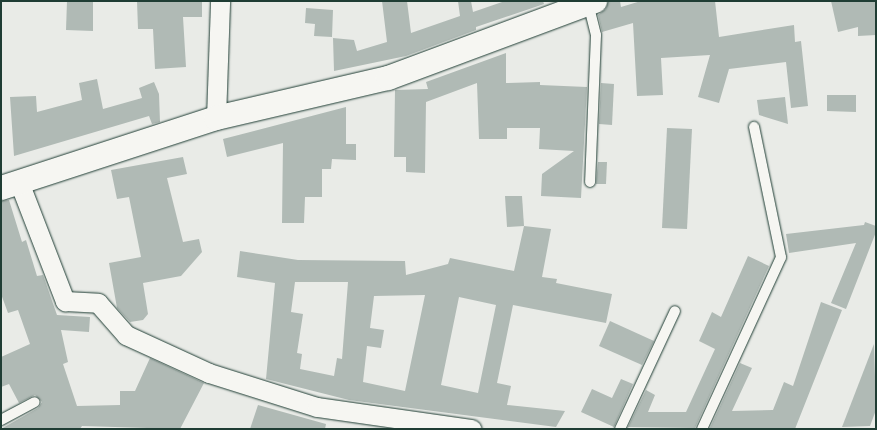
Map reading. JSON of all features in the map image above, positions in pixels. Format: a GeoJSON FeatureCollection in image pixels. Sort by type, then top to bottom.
{"type":"FeatureCollection","features":[{"type":"Feature","properties":{"kind":"street"},"geometry":{"type":"LineString","coordinates":[[216,118],[220,1]]}},
{"type":"Feature","properties":{"kind":"street"},"geometry":{"type":"LineString","coordinates":[[471,429],[405,424],[317,407],[209,373],[126,335],[98,304],[65,301],[10,185],[216,118],[388,78],[592,2]]}},
{"type":"Feature","properties":{"kind":"lane"},"geometry":{"type":"LineString","coordinates":[[590,182],[596,35],[592,2]]}},
{"type":"Feature","properties":{"kind":"lane"},"geometry":{"type":"LineString","coordinates":[[702,429],[781,256],[754,127]]}},
{"type":"Feature","properties":{"kind":"lane"},"geometry":{"type":"LineString","coordinates":[[620,429],[675,311]]}},
{"type":"Feature","properties":{"kind":"lane"},"geometry":{"type":"LineString","coordinates":[[1,420],[35,402]]}},
{"type":"Feature","properties":{"kind":"building"},"geometry":{"type":"Polygon","coordinates":[[[67,1],[93,1],[93,31],[66,30],[67,1]]]}},
{"type":"Feature","properties":{"kind":"building"},"geometry":{"type":"Polygon","coordinates":[[[137,1],[202,1],[202,17],[183,17],[186,67],[155,69],[153,29],[138,29],[137,1]]]}},
{"type":"Feature","properties":{"kind":"building"},"geometry":{"type":"Polygon","coordinates":[[[382,1],[407,1],[411,33],[460,16],[458,1],[471,1],[473,12],[505,1],[543,1],[544,4],[476,27],[476,30],[406,56],[334,71],[333,38],[354,40],[357,51],[387,42],[382,1]]]}},
{"type":"Feature","properties":{"kind":"building"},"geometry":{"type":"Polygon","coordinates":[[[608,1],[620,1],[621,7],[641,1],[715,1],[719,37],[794,25],[795,42],[801,41],[808,106],[791,108],[786,62],[729,69],[719,103],[698,97],[710,55],[661,58],[663,95],[637,96],[633,23],[602,32],[598,15],[606,9],[608,1]]]}},
{"type":"Feature","properties":{"kind":"building"},"geometry":{"type":"Polygon","coordinates":[[[831,1],[876,1],[876,35],[858,36],[858,27],[838,32],[831,1]]]}},
{"type":"Feature","properties":{"kind":"building"},"geometry":{"type":"Polygon","coordinates":[[[306,8],[333,10],[332,37],[314,36],[315,24],[305,23],[306,8]]]}},
{"type":"Feature","properties":{"kind":"building"},"geometry":{"type":"Polygon","coordinates":[[[506,53],[506,83],[540,82],[540,85],[587,87],[581,198],[541,196],[542,174],[574,151],[539,149],[540,128],[507,128],[507,139],[479,139],[477,83],[426,102],[425,173],[406,172],[406,157],[394,157],[395,90],[428,89],[426,82],[506,53]]]}},
{"type":"Feature","properties":{"kind":"building"},"geometry":{"type":"Polygon","coordinates":[[[97,79],[103,109],[142,98],[139,88],[154,82],[159,94],[160,122],[152,124],[149,116],[14,156],[10,97],[36,96],[37,112],[82,100],[79,83],[97,79]]]}},
{"type":"Feature","properties":{"kind":"building"},"geometry":{"type":"Polygon","coordinates":[[[601,83],[614,84],[612,125],[599,124],[601,83]]]}},
{"type":"Feature","properties":{"kind":"building"},"geometry":{"type":"Polygon","coordinates":[[[827,95],[856,95],[856,112],[827,111],[827,95]]]}},
{"type":"Feature","properties":{"kind":"building"},"geometry":{"type":"Polygon","coordinates":[[[785,97],[788,124],[759,115],[757,100],[785,97]]]}},
{"type":"Feature","properties":{"kind":"building"},"geometry":{"type":"Polygon","coordinates":[[[346,107],[346,144],[356,144],[356,160],[332,159],[331,169],[322,169],[322,197],[305,197],[304,223],[282,223],[283,143],[227,157],[223,139],[346,107]]]}},
{"type":"Feature","properties":{"kind":"building"},"geometry":{"type":"Polygon","coordinates":[[[667,128],[692,129],[687,229],[662,228],[667,128]]]}},
{"type":"Feature","properties":{"kind":"building"},"geometry":{"type":"Polygon","coordinates":[[[183,157],[187,174],[167,178],[183,242],[199,239],[202,252],[181,276],[143,283],[148,314],[143,320],[130,322],[117,308],[109,263],[141,257],[129,197],[117,199],[111,170],[183,157]]]}},
{"type":"Feature","properties":{"kind":"building"},"geometry":{"type":"Polygon","coordinates":[[[598,162],[607,162],[606,184],[596,184],[598,162]]]}},
{"type":"Feature","properties":{"kind":"building"},"geometry":{"type":"Polygon","coordinates":[[[505,196],[522,196],[524,226],[507,227],[505,196]]]}},
{"type":"Feature","properties":{"kind":"building"},"geometry":{"type":"Polygon","coordinates":[[[9,200],[22,242],[26,240],[37,276],[43,275],[57,315],[90,317],[89,332],[61,330],[68,362],[63,364],[77,406],[120,405],[120,391],[135,391],[150,358],[204,383],[180,429],[82,426],[80,429],[1,429],[38,408],[42,402],[35,395],[19,403],[9,384],[1,387],[1,357],[30,344],[18,310],[8,313],[1,294],[1,201],[9,200]]]}},
{"type":"Feature","properties":{"kind":"building"},"geometry":{"type":"Polygon","coordinates":[[[865,222],[876,226],[876,232],[846,309],[831,303],[856,243],[789,253],[786,234],[864,225],[865,222]]]}},
{"type":"Feature","properties":{"kind":"building"},"geometry":{"type":"Polygon","coordinates":[[[524,226],[551,229],[542,277],[557,279],[556,283],[612,294],[606,323],[513,305],[497,383],[511,386],[507,405],[565,411],[556,427],[349,400],[266,379],[275,283],[237,277],[240,251],[298,260],[405,261],[406,275],[448,264],[450,258],[514,271],[524,226]],[[295,282],[291,312],[303,314],[297,353],[302,354],[300,369],[334,376],[337,358],[342,359],[348,282],[295,282]],[[425,295],[374,296],[370,328],[384,330],[381,348],[367,346],[363,382],[405,391],[425,295]],[[459,297],[441,385],[478,393],[496,305],[459,297]]]}},
{"type":"Feature","properties":{"kind":"building"},"geometry":{"type":"Polygon","coordinates":[[[748,256],[769,266],[695,428],[628,427],[646,390],[655,395],[648,412],[686,412],[715,349],[699,341],[712,312],[721,317],[748,256]]]}},
{"type":"Feature","properties":{"kind":"building"},"geometry":{"type":"Polygon","coordinates":[[[821,302],[842,310],[795,429],[710,428],[740,363],[752,368],[732,411],[773,410],[784,382],[793,386],[821,302]]]}},
{"type":"Feature","properties":{"kind":"building"},"geometry":{"type":"Polygon","coordinates":[[[610,321],[654,341],[642,365],[599,346],[610,321]]]}},
{"type":"Feature","properties":{"kind":"building"},"geometry":{"type":"Polygon","coordinates":[[[874,344],[876,410],[870,426],[842,427],[874,344]]]}},
{"type":"Feature","properties":{"kind":"building"},"geometry":{"type":"Polygon","coordinates":[[[621,379],[633,384],[614,427],[581,412],[592,389],[612,398],[621,379]]]}},
{"type":"Feature","properties":{"kind":"building"},"geometry":{"type":"Polygon","coordinates":[[[258,405],[326,424],[325,429],[250,429],[258,405]]]}}]}
